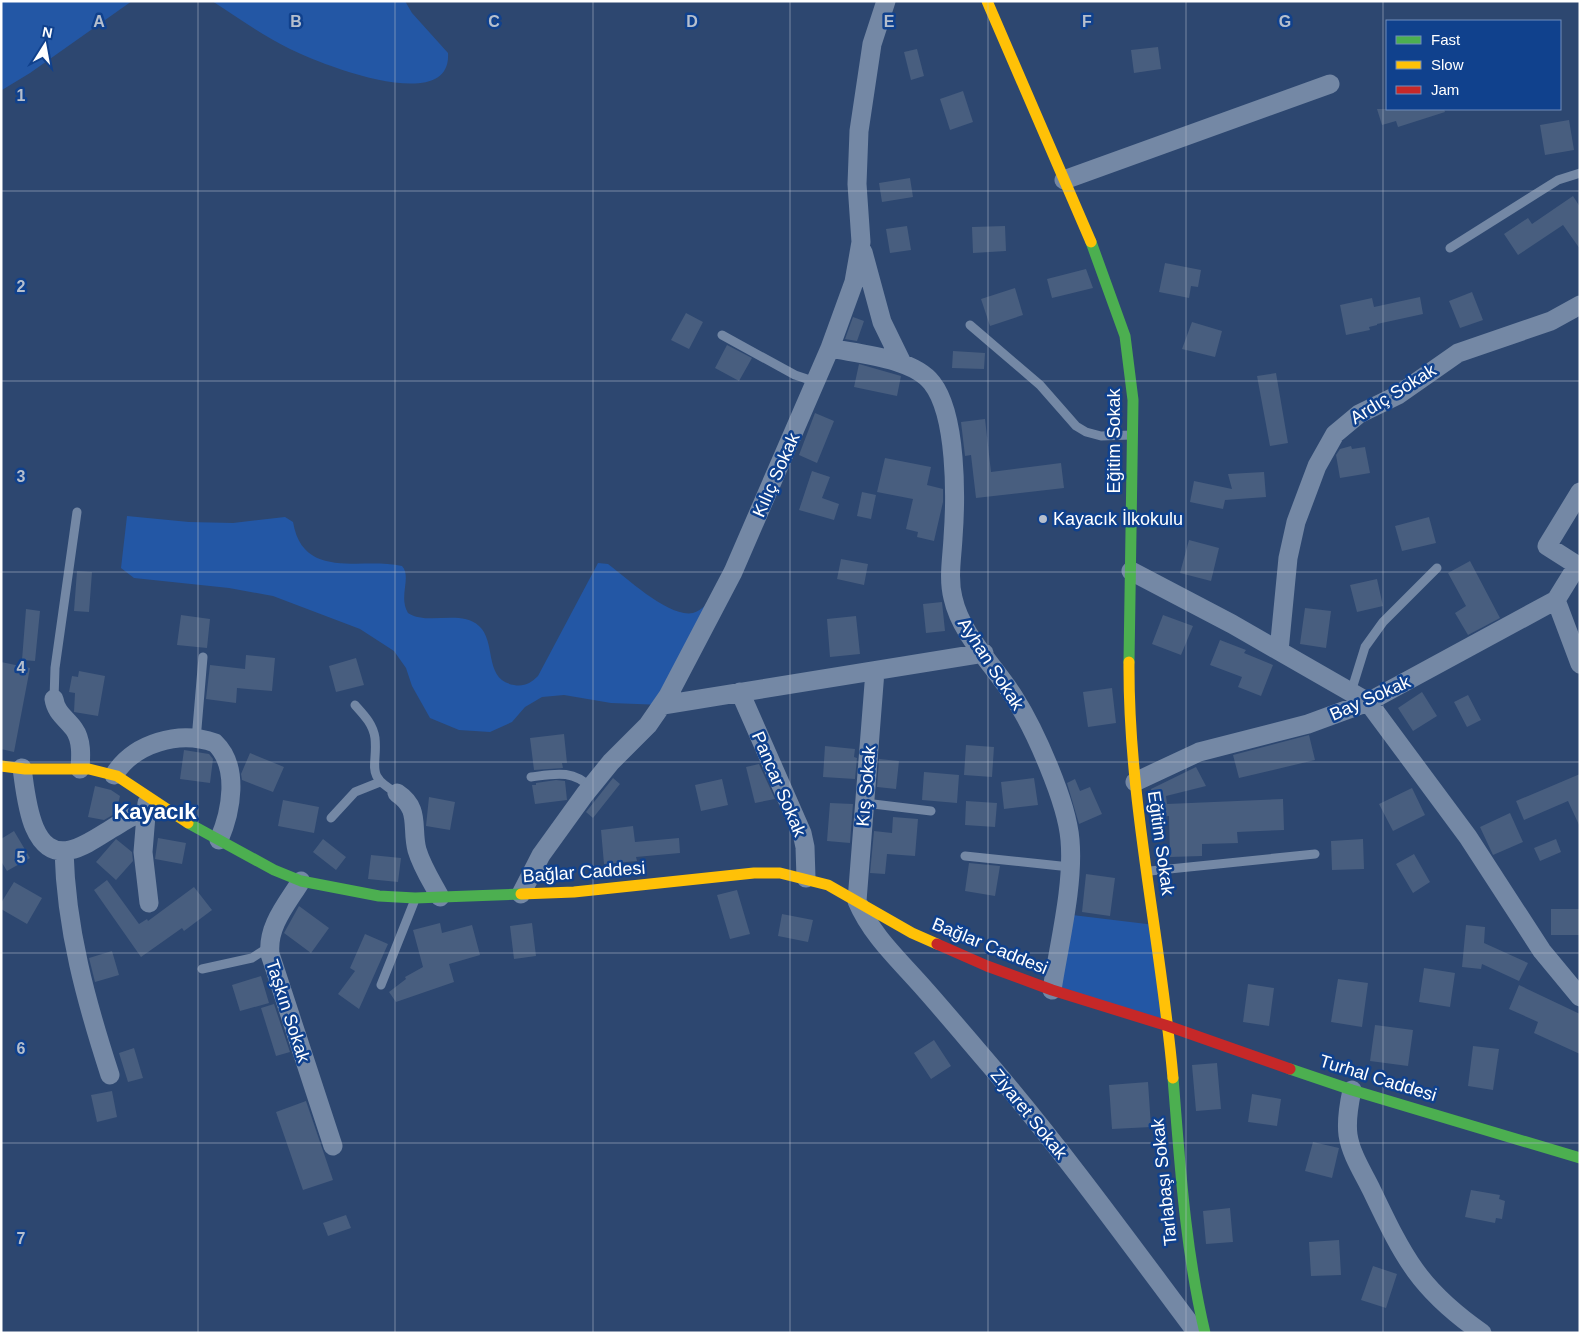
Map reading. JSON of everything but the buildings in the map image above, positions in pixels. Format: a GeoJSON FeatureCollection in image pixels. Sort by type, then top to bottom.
{"type":"FeatureCollection","features":[{"type":"Feature","properties":{"kind":"street","name":"Kılıç Sokak"},"geometry":{"type":"LineString","coordinates":[[521,894],[541,855],[590,788],[648,725],[663,704],[733,572],[830,348],[854,282],[861,242],[857,200],[859,131],[872,44],[886,1]]}},
{"type":"Feature","properties":{"kind":"street","name":"Eğitim Sokak"},"geometry":{"type":"LineString","coordinates":[[987,1],[1103,271],[1125,336],[1132,384],[1133,435],[1129,698],[1135,782],[1168,1026]]}},
{"type":"Feature","properties":{"kind":"street"},"geometry":{"type":"LineString","coordinates":[[1064,180],[1330,84]]}},
{"type":"Feature","properties":{"kind":"street"},"geometry":{"type":"LineString","coordinates":[[861,242],[868,277],[882,322],[902,363]]}},
{"type":"Feature","properties":{"kind":"street","name":"Ardıç Sokak"},"geometry":{"type":"LineString","coordinates":[[1279,651],[1288,558],[1296,522],[1317,466],[1336,434],[1353,418],[1404,392],[1458,353],[1551,321],[1580,305]]}},
{"type":"Feature","properties":{"kind":"street","name":"Ayhan Sokak"},"geometry":{"type":"LineString","coordinates":[[830,348],[902,363],[914,368],[932,382],[946,415],[955,498],[950,582],[953,598],[966,628],[1026,717],[1055,786],[1068,827],[1070,867],[1052,990]]}},
{"type":"Feature","properties":{"kind":"street"},"geometry":{"type":"LineString","coordinates":[[1579,566],[1547,546],[1580,492]]}},
{"type":"Feature","properties":{"kind":"street","name":"Bay Sokak"},"geometry":{"type":"LineString","coordinates":[[1135,782],[1199,752],[1308,724],[1368,702],[1556,600],[1579,566]]}},
{"type":"Feature","properties":{"kind":"street"},"geometry":{"type":"LineString","coordinates":[[1131,571],[1279,651],[1368,702],[1468,837],[1542,951],[1580,997]]}},
{"type":"Feature","properties":{"kind":"street"},"geometry":{"type":"LineString","coordinates":[[1556,600],[1580,664]]}},
{"type":"Feature","properties":{"kind":"street"},"geometry":{"type":"LineString","coordinates":[[663,704],[984,654]]}},
{"type":"Feature","properties":{"kind":"street","name":"Kış Sokak"},"geometry":{"type":"LineString","coordinates":[[857,901],[875,671]]}},
{"type":"Feature","properties":{"kind":"street","name":"Pancar Sokak"},"geometry":{"type":"LineString","coordinates":[[740,692],[802,833],[806,847],[806,878]]}},
{"type":"Feature","properties":{"kind":"street"},"geometry":{"type":"LineString","coordinates":[[54,699],[58,712],[76,734],[81,753],[80,769]]}},
{"type":"Feature","properties":{"kind":"street"},"geometry":{"type":"LineString","coordinates":[[114,775],[124,762],[147,746],[166,740],[196,740],[215,743],[224,755],[230,784],[230,806],[219,840]]}},
{"type":"Feature","properties":{"kind":"street","name":"Bağlar Caddesi"},"geometry":{"type":"LineString","coordinates":[[1,766],[80,769],[114,775],[128,782],[147,806],[172,814],[274,870],[301,881],[379,896],[415,898],[521,894],[627,887],[754,874],[780,873],[806,878],[828,885],[912,933],[952,951],[1052,990],[1168,1026]]}},
{"type":"Feature","properties":{"kind":"street"},"geometry":{"type":"LineString","coordinates":[[22,768],[39,838],[46,847],[64,851],[89,842],[136,815],[147,806]]}},
{"type":"Feature","properties":{"kind":"street"},"geometry":{"type":"LineString","coordinates":[[397,793],[404,798],[410,807],[416,826],[418,853],[440,897]]}},
{"type":"Feature","properties":{"kind":"street"},"geometry":{"type":"LineString","coordinates":[[147,806],[143,852],[149,903]]}},
{"type":"Feature","properties":{"kind":"street"},"geometry":{"type":"LineString","coordinates":[[64,851],[65,889],[74,951],[82,985],[110,1075]]}},
{"type":"Feature","properties":{"kind":"street","name":"Taşkın Sokak"},"geometry":{"type":"LineString","coordinates":[[301,881],[273,926],[269,948],[274,973],[333,1146]]}},
{"type":"Feature","properties":{"kind":"street","name":"Ziyaret Sokak"},"geometry":{"type":"LineString","coordinates":[[857,901],[868,924],[886,947],[952,1020],[1037,1122],[1197,1333]]}},
{"type":"Feature","properties":{"kind":"street","name":"Turhal Caddesi"},"geometry":{"type":"LineString","coordinates":[[1168,1026],[1352,1090],[1580,1158]]}},
{"type":"Feature","properties":{"kind":"street","name":"Tarlabaşı Sokak"},"geometry":{"type":"LineString","coordinates":[[1168,1026],[1185,1222],[1193,1282],[1205,1333]]}},
{"type":"Feature","properties":{"kind":"street"},"geometry":{"type":"LineString","coordinates":[[1352,1090],[1348,1124],[1351,1146],[1397,1243],[1411,1267],[1427,1288],[1447,1308],[1482,1333]]}},
{"type":"Feature","properties":{"kind":"lane"},"geometry":{"type":"LineString","coordinates":[[1450,248],[1558,180],[1580,173]]}},
{"type":"Feature","properties":{"kind":"lane"},"geometry":{"type":"LineString","coordinates":[[970,325],[1040,385],[1076,426],[1086,432],[1101,436],[1133,435]]}},
{"type":"Feature","properties":{"kind":"lane"},"geometry":{"type":"LineString","coordinates":[[722,335],[795,375],[816,382]]}},
{"type":"Feature","properties":{"kind":"lane"},"geometry":{"type":"LineString","coordinates":[[54,699],[55,668],[76,512]]}},
{"type":"Feature","properties":{"kind":"lane"},"geometry":{"type":"LineString","coordinates":[[1350,692],[1365,647],[1389,616],[1437,568]]}},
{"type":"Feature","properties":{"kind":"lane"},"geometry":{"type":"LineString","coordinates":[[196,740],[202,657]]}},
{"type":"Feature","properties":{"kind":"lane"},"geometry":{"type":"LineString","coordinates":[[355,705],[366,717],[375,737],[373,760],[380,782],[397,793]]}},
{"type":"Feature","properties":{"kind":"lane"},"geometry":{"type":"LineString","coordinates":[[531,777],[569,774],[583,779],[590,788]]}},
{"type":"Feature","properties":{"kind":"lane"},"geometry":{"type":"LineString","coordinates":[[331,818],[355,792],[380,782]]}},
{"type":"Feature","properties":{"kind":"lane"},"geometry":{"type":"LineString","coordinates":[[865,803],[931,811]]}},
{"type":"Feature","properties":{"kind":"lane"},"geometry":{"type":"LineString","coordinates":[[1148,871],[1315,854]]}},
{"type":"Feature","properties":{"kind":"lane"},"geometry":{"type":"LineString","coordinates":[[965,856],[1070,867]]}},
{"type":"Feature","properties":{"kind":"lane"},"geometry":{"type":"LineString","coordinates":[[381,985],[415,898]]}},
{"type":"Feature","properties":{"kind":"lane"},"geometry":{"type":"LineString","coordinates":[[202,969],[252,958],[269,948]]}},
{"type":"Feature","properties":{"kind":"shaded area"},"geometry":{"type":"Polygon","coordinates":[[[1,1],[132,1],[30,73],[2,90],[1,1]]]}},
{"type":"Feature","properties":{"kind":"shaded area"},"geometry":{"type":"Polygon","coordinates":[[[212,1],[405,1],[412,13],[448,53],[444,72],[429,81],[407,84],[353,73],[327,65],[280,44],[212,1]]]}},
{"type":"Feature","properties":{"kind":"shaded area"},"geometry":{"type":"Polygon","coordinates":[[[127,516],[189,522],[233,523],[285,517],[293,522],[299,540],[308,553],[321,559],[336,563],[402,566],[406,576],[404,600],[408,613],[416,617],[425,618],[463,619],[479,626],[488,641],[494,668],[498,676],[504,682],[514,685],[527,684],[538,676],[598,563],[608,564],[649,596],[683,613],[693,613],[700,610],[716,593],[663,705],[611,703],[564,695],[542,697],[525,707],[512,722],[490,732],[459,730],[430,718],[412,686],[406,668],[394,651],[360,629],[273,596],[229,588],[134,578],[121,568],[127,516]]]}},
{"type":"Feature","properties":{"kind":"shaded area"},"geometry":{"type":"Polygon","coordinates":[[[1064,914],[1155,925],[1168,1026],[1052,990],[1064,914]]]}},
{"type":"Feature","properties":{"kind":"traffic: fast"},"geometry":{"type":"LineString","coordinates":[[1091,242],[1125,336],[1133,400],[1129,662]]}},
{"type":"Feature","properties":{"kind":"traffic: fast"},"geometry":{"type":"LineString","coordinates":[[188,823],[274,870],[301,881],[379,896],[415,898],[521,894]]}},
{"type":"Feature","properties":{"kind":"traffic: fast"},"geometry":{"type":"LineString","coordinates":[[1290,1069],[1352,1090],[1580,1158]]}},
{"type":"Feature","properties":{"kind":"traffic: fast"},"geometry":{"type":"LineString","coordinates":[[1173,1078],[1188,1238],[1205,1333]]}},
{"type":"Feature","properties":{"kind":"traffic: slow"},"geometry":{"type":"LineString","coordinates":[[987,1],[1091,242]]}},
{"type":"Feature","properties":{"kind":"traffic: slow"},"geometry":{"type":"LineString","coordinates":[[1129,662],[1130,714],[1139,818],[1168,1026],[1173,1078]]}},
{"type":"Feature","properties":{"kind":"traffic: slow"},"geometry":{"type":"LineString","coordinates":[[1,766],[25,769],[89,769],[117,776],[188,823]]}},
{"type":"Feature","properties":{"kind":"traffic: slow"},"geometry":{"type":"LineString","coordinates":[[521,894],[574,892],[754,873],[780,873],[828,885],[912,933],[937,944]]}},
{"type":"Feature","properties":{"kind":"traffic: jam"},"geometry":{"type":"LineString","coordinates":[[937,944],[987,966],[1052,990],[1168,1026],[1290,1069]]}},
{"type":"Feature","properties":{"kind":"place","name":"Kayacık İlkokulu"},"geometry":{"type":"Point","coordinates":[1043,519]}},
{"type":"Feature","properties":{"kind":"district","name":"Kayacık"},"geometry":{"type":"Point","coordinates":[155,811]}}]}
